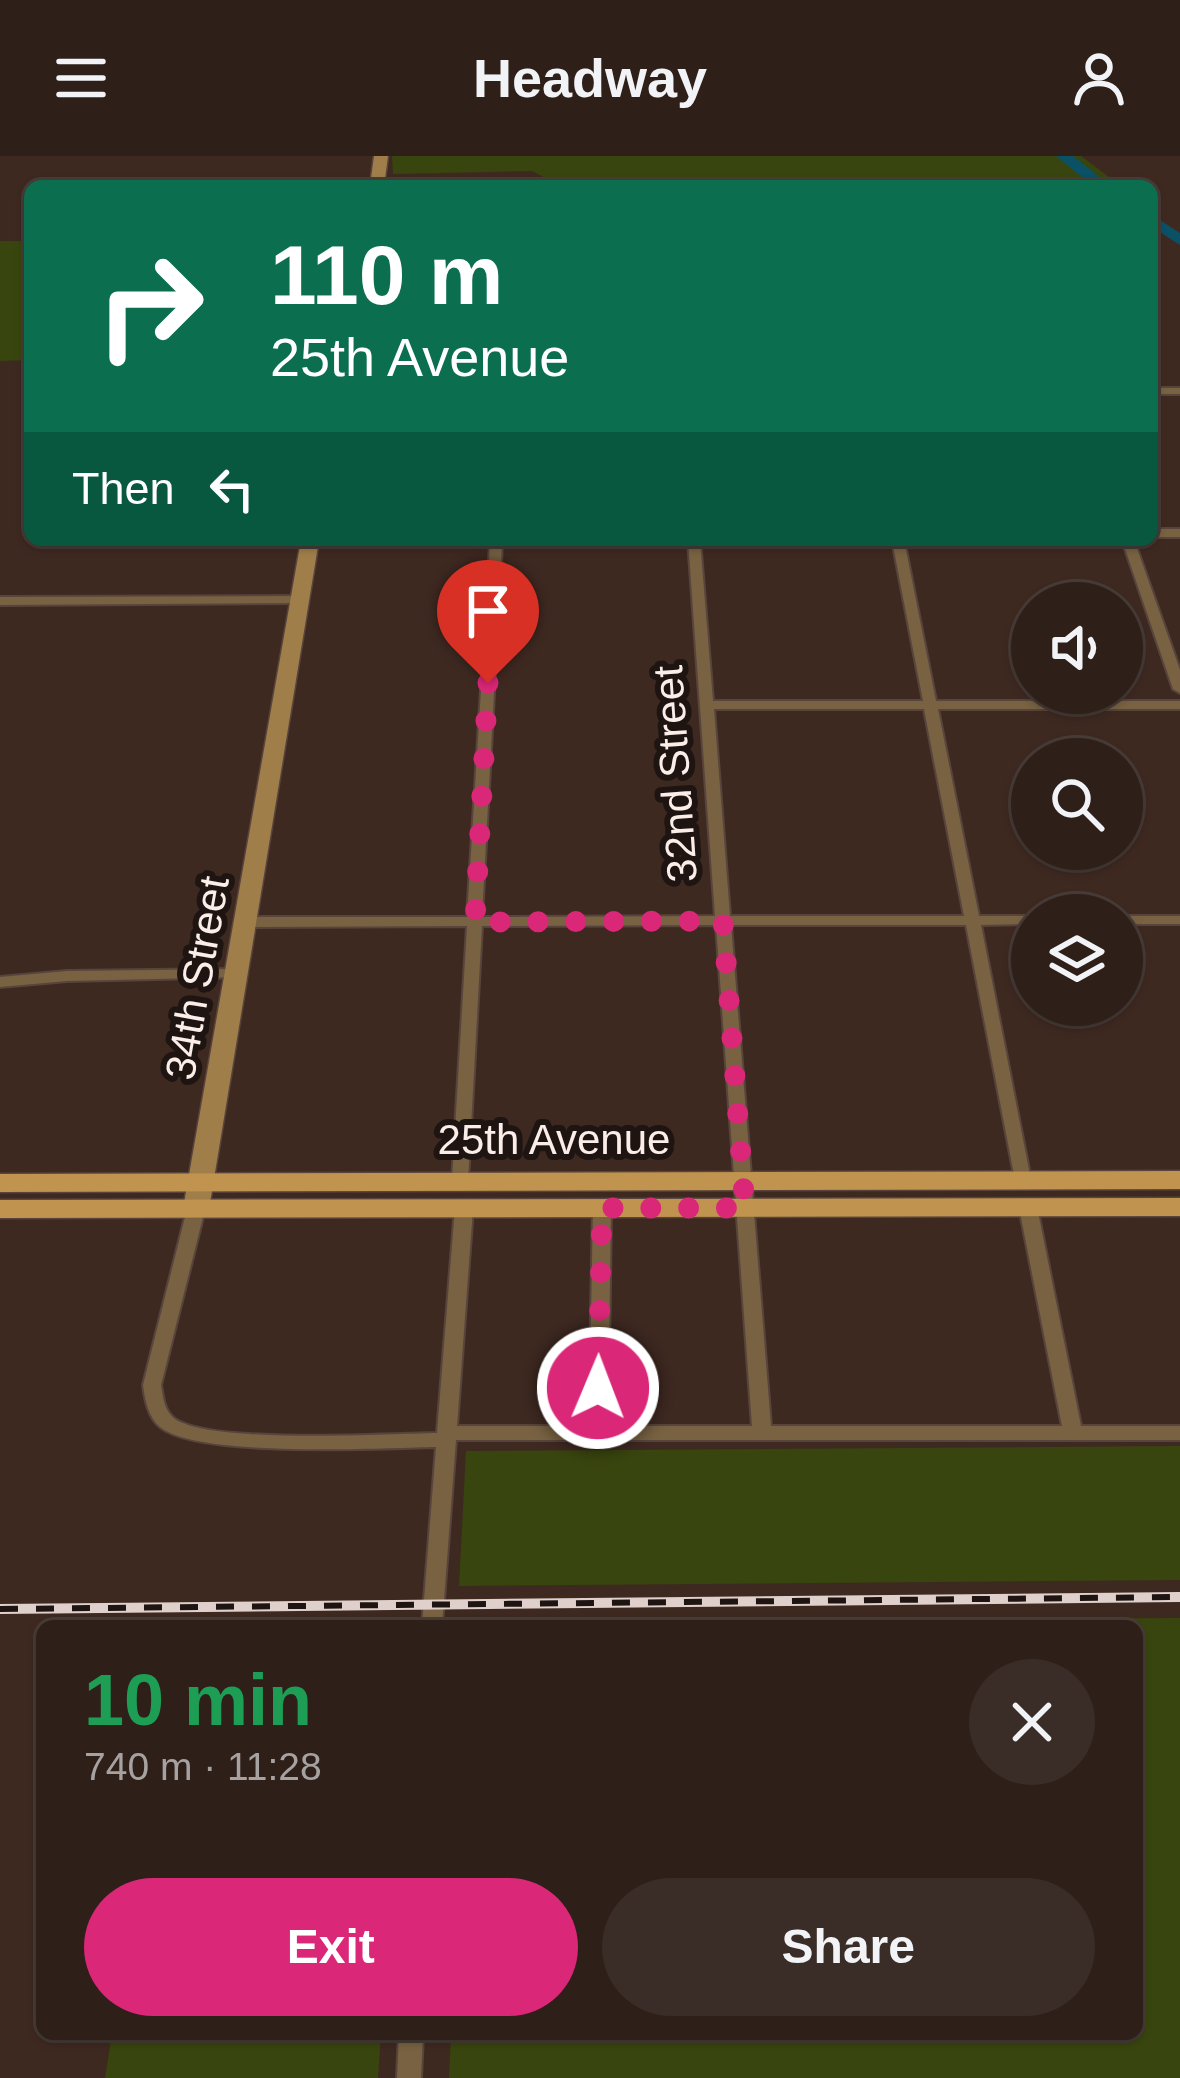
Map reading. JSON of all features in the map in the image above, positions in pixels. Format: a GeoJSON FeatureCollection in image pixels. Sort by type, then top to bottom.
{"type":"FeatureCollection","features":[{"type":"Feature","properties":{"kind":"main road","name":"25th Avenue"},"geometry":{"type":"LineString","coordinates":[[1026,1194],[1180,1180]]}},
{"type":"Feature","properties":{"kind":"main road","name":"25th Avenue"},"geometry":{"type":"LineString","coordinates":[[0,1183],[198,1196]]}},
{"type":"Feature","properties":{"kind":"main road","name":"25th Avenue"},"geometry":{"type":"LineString","coordinates":[[462,1195],[602,1208],[744,1194]]}},
{"type":"Feature","properties":{"kind":"main road","name":"25th Avenue"},"geometry":{"type":"LineString","coordinates":[[0,1209],[198,1196],[744,1194],[1026,1194],[1180,1207]]}},
{"type":"Feature","properties":{"kind":"street","name":"34th Street"},"geometry":{"type":"LineString","coordinates":[[309,546],[198,1196],[152,1384],[157,1411],[165,1422],[211,1438],[446,1437]]}},
{"type":"Feature","properties":{"kind":"street"},"geometry":{"type":"LineString","coordinates":[[432,1620],[462,1195],[496,546]]}},
{"type":"Feature","properties":{"kind":"street","name":"32nd Street"},"geometry":{"type":"LineString","coordinates":[[694,546],[762,1433]]}},
{"type":"Feature","properties":{"kind":"street"},"geometry":{"type":"LineString","coordinates":[[899,546],[1073,1433]]}},
{"type":"Feature","properties":{"kind":"street"},"geometry":{"type":"LineString","coordinates":[[1130,546],[1180,689]]}},
{"type":"Feature","properties":{"kind":"street"},"geometry":{"type":"LineString","coordinates":[[0,601],[299,600]]}},
{"type":"Feature","properties":{"kind":"street"},"geometry":{"type":"LineString","coordinates":[[706,705],[1180,705]]}},
{"type":"Feature","properties":{"kind":"street"},"geometry":{"type":"LineString","coordinates":[[247,922],[1011,920]]}},
{"type":"Feature","properties":{"kind":"street"},"geometry":{"type":"LineString","coordinates":[[1143,920],[1180,920]]}},
{"type":"Feature","properties":{"kind":"street"},"geometry":{"type":"LineString","coordinates":[[0,982],[67,976],[239,974]]}},
{"type":"Feature","properties":{"kind":"street"},"geometry":{"type":"LineString","coordinates":[[598,1433],[602,1208]]}},
{"type":"Feature","properties":{"kind":"street"},"geometry":{"type":"LineString","coordinates":[[446,1437],[1180,1433]]}},
{"type":"Feature","properties":{"kind":"street"},"geometry":{"type":"LineString","coordinates":[[409,2078],[411,2040]]}},
{"type":"Feature","properties":{"kind":"green space"},"geometry":{"type":"Polygon","coordinates":[[[392,156],[1081,156],[1113,180],[549,180],[532,171],[393,174],[392,156]]]}},
{"type":"Feature","properties":{"kind":"green space"},"geometry":{"type":"Polygon","coordinates":[[[0,241],[24,241],[24,360],[0,361],[0,241]]]}},
{"type":"Feature","properties":{"kind":"green space"},"geometry":{"type":"Polygon","coordinates":[[[1180,1446],[1180,1580],[459,1586],[466,1451],[1180,1446]]]}},
{"type":"Feature","properties":{"kind":"green space"},"geometry":{"type":"Polygon","coordinates":[[[1180,1618],[1180,2078],[449,2078],[451,2040],[1143,2040],[1143,1620],[945,1619],[1180,1618]]]}},
{"type":"Feature","properties":{"kind":"green space"},"geometry":{"type":"Polygon","coordinates":[[[111,2040],[381,2040],[378,2078],[105,2078],[111,2040]]]}},
{"type":"Feature","properties":{"kind":"waterway"},"geometry":{"type":"LineString","coordinates":[[1063,156],[1095,180]]}},
{"type":"Feature","properties":{"kind":"waterway"},"geometry":{"type":"LineString","coordinates":[[1158,224],[1180,240]]}},
{"type":"Feature","properties":{"kind":"railway"},"geometry":{"type":"LineString","coordinates":[[0,1609],[1180,1597]]}},
{"type":"Feature","properties":{"kind":"route"},"geometry":{"type":"LineString","coordinates":[[488,683],[475,922],[723,921],[745,1208],[602,1208],[598,1388]]}}]}
